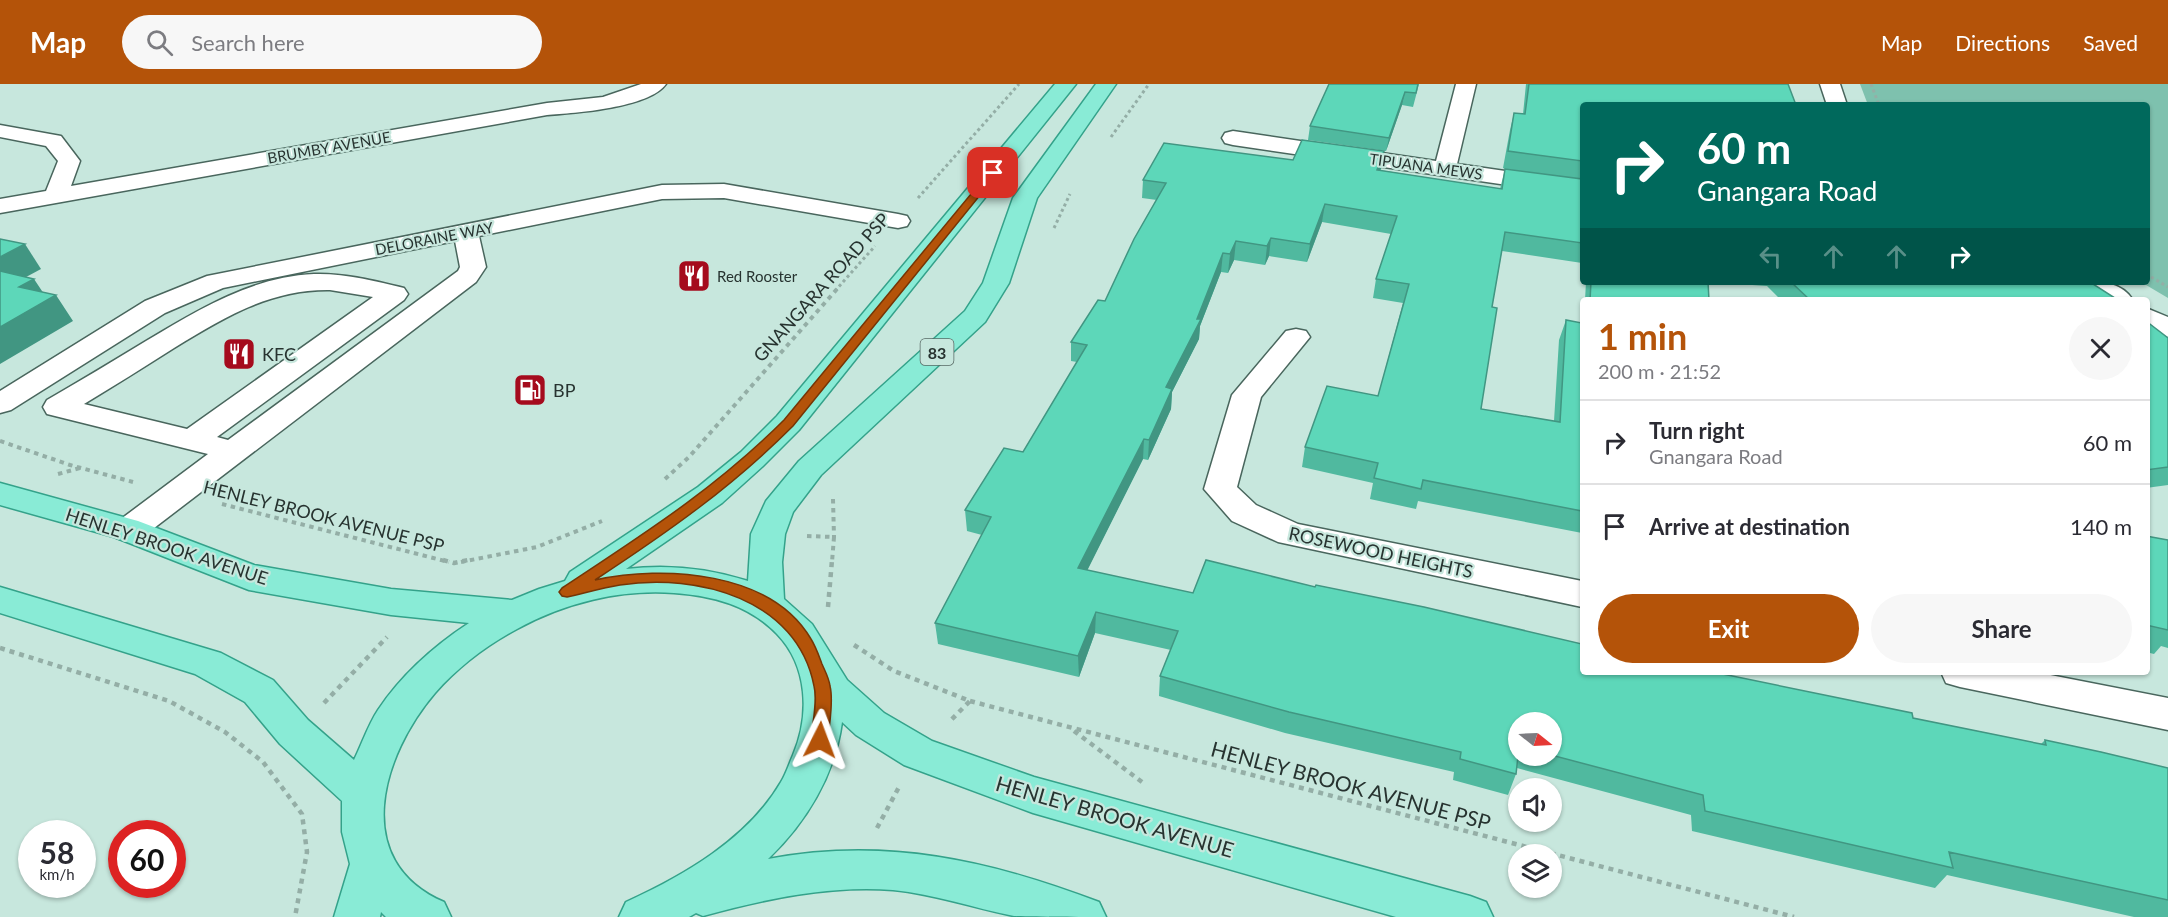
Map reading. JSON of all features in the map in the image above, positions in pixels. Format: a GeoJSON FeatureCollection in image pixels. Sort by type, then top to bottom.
{"type":"FeatureCollection","features":[{"type":"Feature","properties":{"kind":"main road"},"geometry":{"type":"LineString","coordinates":[[567,592],[710,495],[752,459],[788,423],[1066,84]]}},
{"type":"Feature","properties":{"kind":"main road","name":"83"},"geometry":{"type":"LineString","coordinates":[[766,604],[765,562],[768,534],[778,509],[810,468],[975,316],[996,283],[1025,198],[1106,84]]}},
{"type":"Feature","properties":{"kind":"main road","name":"HENLEY BROOK AVENUE"},"geometry":{"type":"LineString","coordinates":[[0,494],[129,530],[249,577],[417,605],[513,614]]}},
{"type":"Feature","properties":{"kind":"main road"},"geometry":{"type":"LineString","coordinates":[[428,917],[408,907],[372,864],[362,830],[363,794],[380,741],[413,691],[458,648],[513,614],[567,592],[622,580],[675,578],[724,586],[766,604],[788,621],[805,642],[823,687],[820,740],[795,798],[746,855],[661,909]]}},
{"type":"Feature","properties":{"kind":"main road"},"geometry":{"type":"LineString","coordinates":[[0,600],[208,663],[259,691],[294,732],[363,794]]}},
{"type":"Feature","properties":{"kind":"main road","name":"HENLEY BROOK AVENUE"},"geometry":{"type":"LineString","coordinates":[[805,642],[834,691],[870,724],[918,753],[1033,795],[1470,917]]}},
{"type":"Feature","properties":{"kind":"main road"},"geometry":{"type":"LineString","coordinates":[[357,917],[372,864]]}},
{"type":"Feature","properties":{"kind":"main road"},"geometry":{"type":"LineString","coordinates":[[661,909],[745,884],[816,872],[855,870],[930,875],[1083,917]]}},
{"type":"Feature","properties":{"kind":"street","name":"BRUMBY AVENUE"},"geometry":{"type":"LineString","coordinates":[[0,206],[544,100],[598,104],[644,92],[656,84]]}},
{"type":"Feature","properties":{"kind":"street"},"geometry":{"type":"LineString","coordinates":[[1444,168],[1466,84]]}},
{"type":"Feature","properties":{"kind":"street"},"geometry":{"type":"LineString","coordinates":[[1830,84],[1836,102]]}},
{"type":"Feature","properties":{"kind":"street"},"geometry":{"type":"LineString","coordinates":[[0,131],[53,141],[69,161],[56,196]]}},
{"type":"Feature","properties":{"kind":"street","name":"TIPUANA MEWS"},"geometry":{"type":"LineString","coordinates":[[1233,138],[1580,189]]}},
{"type":"Feature","properties":{"kind":"street","name":"DELORAINE WAY"},"geometry":{"type":"LineString","coordinates":[[0,404],[155,307],[216,282],[466,231],[662,192],[724,191],[898,221]]}},
{"type":"Feature","properties":{"kind":"street"},"geometry":{"type":"LineString","coordinates":[[129,530],[467,276],[473,267],[466,231]]}},
{"type":"Feature","properties":{"kind":"street"},"geometry":{"type":"LineString","coordinates":[[191,441],[395,294],[332,282],[309,281],[282,286],[245,298],[217,310],[58,407],[191,441],[234,451]]}},
{"type":"Feature","properties":{"kind":"street"},"geometry":{"type":"LineString","coordinates":[[2095,285],[2115,297]]}},
{"type":"Feature","properties":{"kind":"street"},"geometry":{"type":"LineString","coordinates":[[2150,318],[2168,329]]}},
{"type":"Feature","properties":{"kind":"street","name":"ROSEWOOD HEIGHTS"},"geometry":{"type":"LineString","coordinates":[[1296,337],[1247,395],[1220,489],[1244,513],[1290,534],[1580,594]]}},
{"type":"Feature","properties":{"kind":"street"},"geometry":{"type":"LineString","coordinates":[[1987,675],[2168,714]]}},
{"type":"Feature","properties":{"kind":"path","name":"GNANGARA ROAD PSP"},"geometry":{"type":"LineString","coordinates":[[664,480],[689,457],[1019,84]]}},
{"type":"Feature","properties":{"kind":"path"},"geometry":{"type":"LineString","coordinates":[[1871,84],[1878,102]]}},
{"type":"Feature","properties":{"kind":"path"},"geometry":{"type":"LineString","coordinates":[[2150,276],[2168,286]]}},
{"type":"Feature","properties":{"kind":"path"},"geometry":{"type":"LineString","coordinates":[[0,441],[70,465],[135,482]]}},
{"type":"Feature","properties":{"kind":"path","name":"HENLEY BROOK AVENUE PSP"},"geometry":{"type":"LineString","coordinates":[[211,502],[454,563],[537,547],[604,520]]}},
{"type":"Feature","properties":{"kind":"path"},"geometry":{"type":"LineString","coordinates":[[263,762],[352,676],[454,563]]}},
{"type":"Feature","properties":{"kind":"path"},"geometry":{"type":"LineString","coordinates":[[0,648],[169,701],[225,732],[263,762],[302,814],[307,852],[295,917]]}},
{"type":"Feature","properties":{"kind":"path","name":"HENLEY BROOK AVENUE PSP"},"geometry":{"type":"LineString","coordinates":[[970,701],[1794,917]]}},
{"type":"Feature","properties":{"kind":"green space"},"geometry":{"type":"Polygon","coordinates":[[[1860,84],[2168,84],[2168,298],[2146,285],[2150,285],[2150,102],[1867,102],[1860,84]]]}},
{"type":"Feature","properties":{"kind":"building"},"geometry":{"type":"Polygon","coordinates":[[[1329,84],[1418,84],[1416,93],[1405,92],[1389,138],[1310,126],[1329,84]]]}},
{"type":"Feature","properties":{"kind":"building"},"geometry":{"type":"Polygon","coordinates":[[[1529,84],[1788,84],[1795,102],[1580,102],[1580,161],[1508,151],[1514,113],[1525,114],[1529,84]]]}},
{"type":"Feature","properties":{"kind":"building"},"geometry":{"type":"Polygon","coordinates":[[[1302,140],[1384,151],[1377,170],[1502,189],[1505,169],[1580,179],[1580,243],[1505,232],[1492,307],[1497,308],[1481,409],[1560,422],[1566,320],[1580,323],[1580,511],[1423,480],[1421,489],[1374,478],[1378,463],[1305,447],[1327,386],[1378,396],[1409,284],[1376,279],[1397,216],[1325,204],[1310,244],[1271,238],[1267,246],[1236,241],[1230,254],[1223,253],[1197,319],[1201,319],[1166,387],[1172,389],[1149,440],[1144,439],[1078,568],[1193,593],[1206,560],[1315,587],[1316,585],[1424,607],[1580,644],[1580,675],[1728,675],[1912,713],[1913,718],[2046,745],[2045,740],[2168,768],[2168,900],[1949,852],[1953,868],[1705,811],[1703,795],[1562,758],[1562,712],[1508,712],[1508,766],[1517,766],[1516,774],[1460,759],[1461,752],[1289,712],[1160,676],[1178,631],[1096,612],[1078,656],[935,623],[991,517],[965,510],[1004,448],[1023,452],[1087,345],[1071,342],[1098,300],[1105,301],[1134,239],[1166,183],[1143,180],[1164,143],[1293,160],[1302,140]]]}},
{"type":"Feature","properties":{"kind":"building"},"geometry":{"type":"Polygon","coordinates":[[[0,239],[25,244],[0,257],[0,239]]]}},
{"type":"Feature","properties":{"kind":"building"},"geometry":{"type":"Polygon","coordinates":[[[0,271],[34,279],[19,287],[56,295],[0,327],[0,271]]]}},
{"type":"Feature","properties":{"kind":"building"},"geometry":{"type":"Polygon","coordinates":[[[1591,285],[1708,285],[1709,297],[1590,297],[1591,285]]]}},
{"type":"Feature","properties":{"kind":"building"},"geometry":{"type":"Polygon","coordinates":[[[1794,285],[2095,285],[2113,297],[1807,297],[1794,285]]]}},
{"type":"Feature","properties":{"kind":"building"},"geometry":{"type":"Polygon","coordinates":[[[2150,324],[2168,338],[2168,467],[2150,469],[2150,324]]]}},
{"type":"Feature","properties":{"kind":"building"},"geometry":{"type":"Polygon","coordinates":[[[2150,537],[2168,540],[2168,630],[2150,626],[2150,537]]]}},
{"type":"Feature","properties":{"kind":"place","name":"Red Rooster"},"geometry":{"type":"Point","coordinates":[694,276]}},
{"type":"Feature","properties":{"kind":"place","name":"KFC"},"geometry":{"type":"Point","coordinates":[239,354]}},
{"type":"Feature","properties":{"kind":"place","name":"BP"},"geometry":{"type":"Point","coordinates":[530,390]}},
{"type":"Feature","properties":{"kind":"route"},"geometry":{"type":"LineString","coordinates":[[820,740],[823,687],[805,642],[788,621],[766,604],[724,586],[675,578],[622,580],[567,592],[683,515],[752,459],[788,423],[993,173]]}}]}
